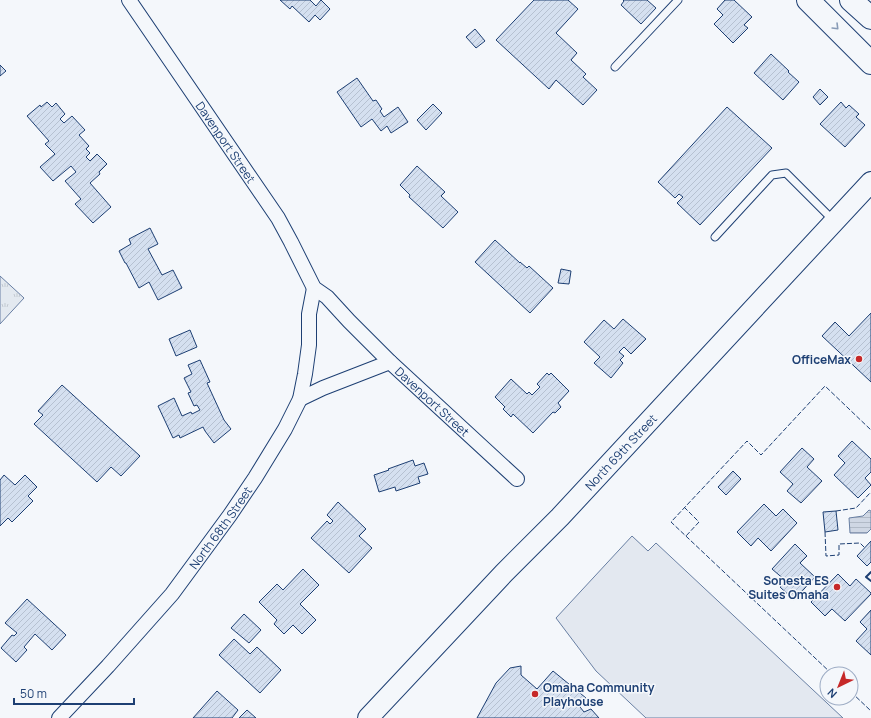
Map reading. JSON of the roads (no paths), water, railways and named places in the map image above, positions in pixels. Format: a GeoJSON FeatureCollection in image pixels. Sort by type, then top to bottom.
{"type":"FeatureCollection","features":[{"type":"Feature","properties":{"kind":"highway"},"geometry":{"type":"LineString","coordinates":[[808,0],[871,63]]}},
{"type":"Feature","properties":{"kind":"highway"},"geometry":{"type":"LineString","coordinates":[[851,0],[871,18]]}},
{"type":"Feature","properties":{"kind":"street","name":"Davenport Street"},"geometry":{"type":"LineString","coordinates":[[129,0],[278,218],[314,288],[327,298],[390,362],[517,479]]}},
{"type":"Feature","properties":{"kind":"street"},"geometry":{"type":"LineString","coordinates":[[858,0],[871,6]]}},
{"type":"Feature","properties":{"kind":"street","name":"North 69th Street"},"geometry":{"type":"LineString","coordinates":[[368,718],[504,573],[565,511],[871,182]]}},
{"type":"Feature","properties":{"kind":"street"},"geometry":{"type":"LineString","coordinates":[[300,399],[309,345],[309,314],[314,288]]}},
{"type":"Feature","properties":{"kind":"street"},"geometry":{"type":"LineString","coordinates":[[300,399],[323,388],[390,362]]}},
{"type":"Feature","properties":{"kind":"street","name":"North 68th Street"},"geometry":{"type":"LineString","coordinates":[[59,718],[172,594],[230,516],[255,478],[285,429],[300,399]]}},
{"type":"Feature","properties":{"kind":"lane"},"geometry":{"type":"LineString","coordinates":[[615,67],[678,0]]}},
{"type":"Feature","properties":{"kind":"lane"},"geometry":{"type":"LineString","coordinates":[[715,237],[772,175],[786,173],[835,221]]}},
{"type":"Feature","properties":{"kind":"place","name":"OfficeMax"},"geometry":{"type":"Point","coordinates":[859,359]}},
{"type":"Feature","properties":{"kind":"place","name":"Sonesta ES Suites Omaha"},"geometry":{"type":"Point","coordinates":[837,587]}},
{"type":"Feature","properties":{"kind":"place","name":"Omaha Community Playhouse"},"geometry":{"type":"Point","coordinates":[535,694]}}]}
